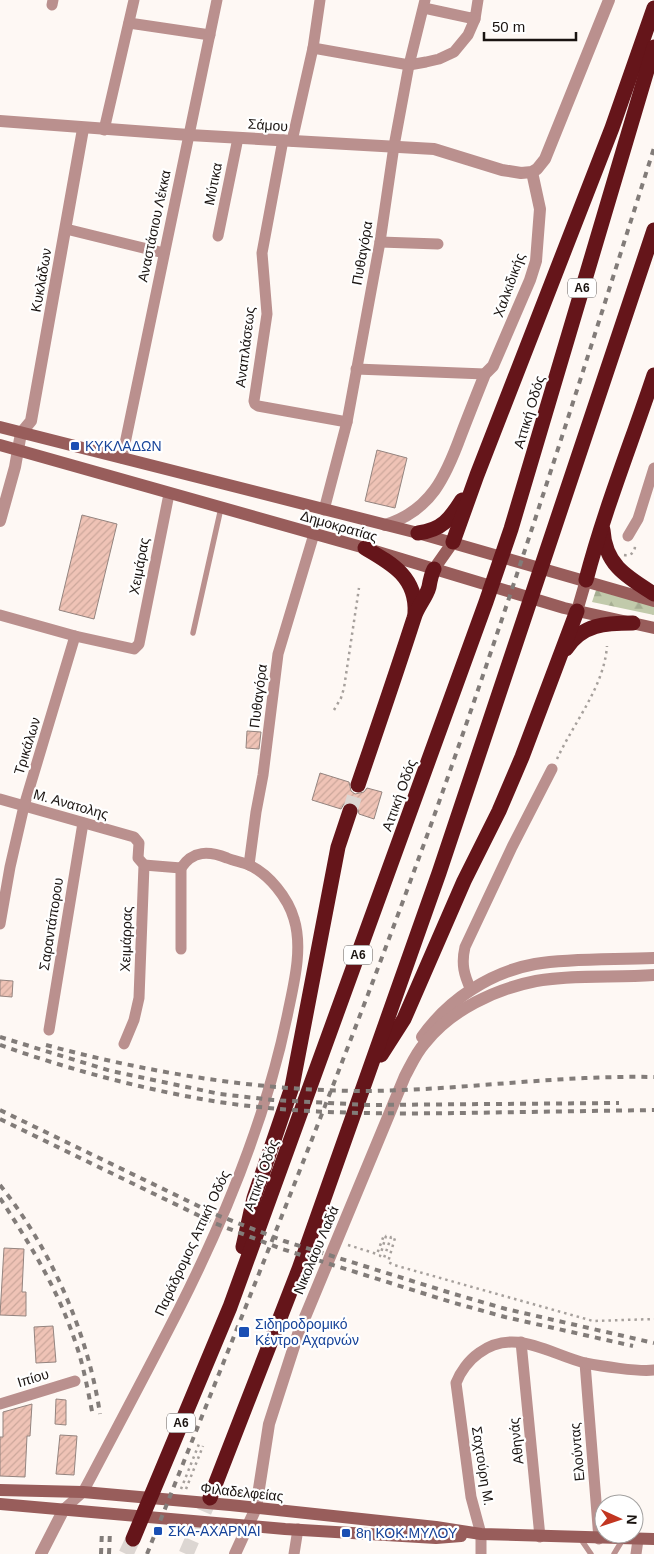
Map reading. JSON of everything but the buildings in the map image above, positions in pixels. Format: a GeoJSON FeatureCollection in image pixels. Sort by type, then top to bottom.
{"type":"FeatureCollection","features":[{"type":"Feature","properties":{"kind":"highway"},"geometry":{"type":"LineString","coordinates":[[453,542],[477,475],[612,128],[654,8]]}},
{"type":"Feature","properties":{"kind":"highway","name":"Αττική Οδός"},"geometry":{"type":"LineString","coordinates":[[133,1539],[230,1307],[486,602],[506,542],[654,47]]}},
{"type":"Feature","properties":{"kind":"highway"},"geometry":{"type":"LineString","coordinates":[[210,1498],[299,1268],[439,873],[654,230]]}},
{"type":"Feature","properties":{"kind":"highway"},"geometry":{"type":"LineString","coordinates":[[586,580],[602,523],[654,376]]}},
{"type":"Feature","properties":{"kind":"highway"},"geometry":{"type":"LineString","coordinates":[[418,533],[430,532],[436,529],[452,516],[477,475]]}},
{"type":"Feature","properties":{"kind":"highway"},"geometry":{"type":"LineString","coordinates":[[602,523],[603,539],[607,552],[614,564],[633,582],[654,594]]}},
{"type":"Feature","properties":{"kind":"highway"},"geometry":{"type":"LineString","coordinates":[[365,548],[399,569],[412,590],[416,602],[415,614]]}},
{"type":"Feature","properties":{"kind":"highway"},"geometry":{"type":"LineString","coordinates":[[358,785],[415,614],[428,588],[434,569]]}},
{"type":"Feature","properties":{"kind":"highway"},"geometry":{"type":"LineString","coordinates":[[366,1079],[404,1019],[464,881],[499,811],[522,757],[577,611]]}},
{"type":"Feature","properties":{"kind":"highway"},"geometry":{"type":"LineString","coordinates":[[559,661],[569,644],[577,636],[590,628],[611,623],[633,623]]}},
{"type":"Feature","properties":{"kind":"highway"},"geometry":{"type":"LineString","coordinates":[[230,1307],[254,1198],[292,1087],[338,847],[350,811]]}},
{"type":"Feature","properties":{"kind":"main road","name":"Δημοκρατίας"},"geometry":{"type":"LineString","coordinates":[[0,427],[453,542],[654,601]]}},
{"type":"Feature","properties":{"kind":"main road","name":"Δημοκρατίας"},"geometry":{"type":"LineString","coordinates":[[0,445],[365,548],[577,611],[654,628]]}},
{"type":"Feature","properties":{"kind":"main road"},"geometry":{"type":"LineString","coordinates":[[434,569],[453,542]]}},
{"type":"Feature","properties":{"kind":"main road"},"geometry":{"type":"LineString","coordinates":[[577,611],[586,580]]}},
{"type":"Feature","properties":{"kind":"main road","name":"Φιλαδελφείας"},"geometry":{"type":"LineString","coordinates":[[0,1490],[83,1492],[230,1505],[480,1534],[594,1539]]}},
{"type":"Feature","properties":{"kind":"main road","name":"Φιλαδελφείας"},"geometry":{"type":"LineString","coordinates":[[0,1504],[298,1529],[436,1538],[480,1534]]}},
{"type":"Feature","properties":{"kind":"street"},"geometry":{"type":"LineString","coordinates":[[104,130],[134,0]]}},
{"type":"Feature","properties":{"kind":"street","name":"Αναστάσιου Λέκκα"},"geometry":{"type":"LineString","coordinates":[[122,458],[217,0]]}},
{"type":"Feature","properties":{"kind":"street","name":"Αναπλάσεως"},"geometry":{"type":"LineString","coordinates":[[320,0],[313,48],[287,141],[262,253],[267,314],[254,400],[258,406],[347,422]]}},
{"type":"Feature","properties":{"kind":"street"},"geometry":{"type":"LineString","coordinates":[[313,48],[409,66],[439,59],[454,52],[468,35],[475,19],[478,0]]}},
{"type":"Feature","properties":{"kind":"street"},"geometry":{"type":"LineString","coordinates":[[532,172],[545,159],[609,0]]}},
{"type":"Feature","properties":{"kind":"street"},"geometry":{"type":"LineString","coordinates":[[424,4],[475,19]]}},
{"type":"Feature","properties":{"kind":"street","name":"Πυθαγόρα"},"geometry":{"type":"LineString","coordinates":[[324,510],[347,422],[380,242],[394,146],[409,66],[424,4]]}},
{"type":"Feature","properties":{"kind":"street"},"geometry":{"type":"LineString","coordinates":[[129,22],[210,35]]}},
{"type":"Feature","properties":{"kind":"street","name":"Σάμου"},"geometry":{"type":"LineString","coordinates":[[0,121],[83,129],[437,149],[502,170],[521,173],[532,172]]}},
{"type":"Feature","properties":{"kind":"street","name":"Κυκλάδων"},"geometry":{"type":"LineString","coordinates":[[22,433],[31,421],[83,129]]}},
{"type":"Feature","properties":{"kind":"street","name":"Μύτικα"},"geometry":{"type":"LineString","coordinates":[[218,236],[238,138]]}},
{"type":"Feature","properties":{"kind":"street","name":"Χαλκιδικής"},"geometry":{"type":"LineString","coordinates":[[386,525],[398,522],[415,511],[440,484],[450,465],[485,374],[493,366],[534,270],[540,209],[532,172]]}},
{"type":"Feature","properties":{"kind":"street"},"geometry":{"type":"LineString","coordinates":[[66,229],[164,253]]}},
{"type":"Feature","properties":{"kind":"street"},"geometry":{"type":"LineString","coordinates":[[380,242],[438,244]]}},
{"type":"Feature","properties":{"kind":"street"},"geometry":{"type":"LineString","coordinates":[[356,369],[485,374]]}},
{"type":"Feature","properties":{"kind":"street"},"geometry":{"type":"LineString","coordinates":[[0,521],[22,433]]}},
{"type":"Feature","properties":{"kind":"street"},"geometry":{"type":"LineString","coordinates":[[628,536],[638,519],[654,468]]}},
{"type":"Feature","properties":{"kind":"street","name":"Χειμάρας"},"geometry":{"type":"LineString","coordinates":[[75,636],[126,649],[134,649],[139,644],[169,494]]}},
{"type":"Feature","properties":{"kind":"street","name":"Πυθαγόρα"},"geometry":{"type":"LineString","coordinates":[[249,865],[263,775],[278,654],[314,534]]}},
{"type":"Feature","properties":{"kind":"street"},"geometry":{"type":"LineString","coordinates":[[0,615],[75,636]]}},
{"type":"Feature","properties":{"kind":"street","name":"Τρικάλων"},"geometry":{"type":"LineString","coordinates":[[0,924],[10,867],[24,806],[75,636]]}},
{"type":"Feature","properties":{"kind":"street"},"geometry":{"type":"LineString","coordinates":[[471,990],[464,975],[462,965],[465,948],[512,847],[552,769]]}},
{"type":"Feature","properties":{"kind":"street","name":"Μ. Ανατολης"},"geometry":{"type":"LineString","coordinates":[[0,798],[134,837]]}},
{"type":"Feature","properties":{"kind":"street","name":"Σαραντάπορου"},"geometry":{"type":"LineString","coordinates":[[49,1030],[83,823]]}},
{"type":"Feature","properties":{"kind":"street","name":"Χειμάρρας"},"geometry":{"type":"LineString","coordinates":[[124,1044],[134,1020],[139,998],[144,865],[139,861],[139,843],[134,837]]}},
{"type":"Feature","properties":{"kind":"street"},"geometry":{"type":"LineString","coordinates":[[181,949],[181,868],[190,858],[202,853],[217,854],[249,865]]}},
{"type":"Feature","properties":{"kind":"street"},"geometry":{"type":"LineString","coordinates":[[144,865],[181,868]]}},
{"type":"Feature","properties":{"kind":"street","name":"Παράδρομος Αττική Οδός"},"geometry":{"type":"LineString","coordinates":[[64,1509],[83,1492],[180,1307],[218,1229],[246,1160],[276,1062],[294,979],[297,941],[296,928],[293,917],[281,894],[249,865]]}},
{"type":"Feature","properties":{"kind":"street","name":"Νικολάου Λαδά"},"geometry":{"type":"LineString","coordinates":[[235,1554],[256,1508],[269,1424],[311,1300],[415,1049],[429,1027],[441,1014],[471,990],[511,970],[535,964],[565,961],[654,958]]}},
{"type":"Feature","properties":{"kind":"street","name":"Νικολάου Λαδά"},"geometry":{"type":"LineString","coordinates":[[405,1076],[419,1051],[434,1033],[463,1011],[497,992],[537,981],[654,974]]}},
{"type":"Feature","properties":{"kind":"street","name":"Σαχτούρη Μ."},"geometry":{"type":"LineString","coordinates":[[482,1554],[480,1534],[471,1497],[456,1383],[458,1377],[474,1357],[489,1345],[498,1342],[521,1342]]}},
{"type":"Feature","properties":{"kind":"street"},"geometry":{"type":"LineString","coordinates":[[521,1342],[585,1363],[654,1370]]}},
{"type":"Feature","properties":{"kind":"street","name":"Αθηνάς"},"geometry":{"type":"LineString","coordinates":[[521,1342],[540,1537]]}},
{"type":"Feature","properties":{"kind":"street","name":"Ελούντας"},"geometry":{"type":"LineString","coordinates":[[585,1363],[595,1494]]}},
{"type":"Feature","properties":{"kind":"street","name":"Ιπίου"},"geometry":{"type":"LineString","coordinates":[[0,1404],[75,1382]]}},
{"type":"Feature","properties":{"kind":"street"},"geometry":{"type":"LineString","coordinates":[[41,1554],[64,1509]]}},
{"type":"Feature","properties":{"kind":"street"},"geometry":{"type":"LineString","coordinates":[[294,1554],[298,1529]]}},
{"type":"Feature","properties":{"kind":"lane"},"geometry":{"type":"LineString","coordinates":[[193,633],[221,508]]}},
{"type":"Feature","properties":{"kind":"lane"},"geometry":{"type":"LineString","coordinates":[[580,1538],[591,1554]]}},
{"type":"Feature","properties":{"kind":"path"},"geometry":{"type":"LineString","coordinates":[[334,710],[344,688],[359,588]]}},
{"type":"Feature","properties":{"kind":"path"},"geometry":{"type":"LineString","coordinates":[[552,769],[598,681],[604,666],[608,646]]}},
{"type":"Feature","properties":{"kind":"path"},"geometry":{"type":"LineString","coordinates":[[386,1236],[380,1256],[384,1258],[391,1237],[395,1238],[388,1262],[394,1265],[593,1320],[654,1319]]}},
{"type":"Feature","properties":{"kind":"path"},"geometry":{"type":"LineString","coordinates":[[184,1483],[199,1444]]}},
{"type":"Feature","properties":{"kind":"path"},"geometry":{"type":"LineString","coordinates":[[183,1495],[202,1446]]}},
{"type":"Feature","properties":{"kind":"green space"},"geometry":{"type":"Polygon","coordinates":[[[596,590],[654,606],[654,615],[592,602],[596,590]]]}},
{"type":"Feature","properties":{"kind":"tunnel"},"geometry":{"type":"LineString","coordinates":[[350,811],[358,785]]}},
{"type":"Feature","properties":{"kind":"tunnel"},"geometry":{"type":"LineString","coordinates":[[186,1554],[210,1498]]}},
{"type":"Feature","properties":{"kind":"tunnel"},"geometry":{"type":"LineString","coordinates":[[126,1554],[133,1539]]}},
{"type":"Feature","properties":{"kind":"railway"},"geometry":{"type":"LineString","coordinates":[[147,1554],[329,1096],[433,819],[519,568],[654,148]]}},
{"type":"Feature","properties":{"kind":"railway"},"geometry":{"type":"LineString","coordinates":[[0,1037],[111,1071],[220,1094],[273,1100],[368,1105],[619,1103]]}},
{"type":"Feature","properties":{"kind":"railway"},"geometry":{"type":"LineString","coordinates":[[0,1045],[81,1071],[136,1085],[219,1102],[279,1109],[370,1113],[654,1110]]}},
{"type":"Feature","properties":{"kind":"railway"},"geometry":{"type":"LineString","coordinates":[[46,1045],[165,1072],[286,1088],[367,1091],[403,1090],[582,1078],[654,1077]]}},
{"type":"Feature","properties":{"kind":"railway"},"geometry":{"type":"LineString","coordinates":[[0,1110],[217,1215],[284,1241],[506,1309],[654,1343]]}},
{"type":"Feature","properties":{"kind":"railway"},"geometry":{"type":"LineString","coordinates":[[0,1119],[214,1223],[282,1249],[505,1317],[633,1346]]}},
{"type":"Feature","properties":{"kind":"railway"},"geometry":{"type":"LineString","coordinates":[[0,1185],[35,1236],[65,1293],[86,1353],[100,1414]]}},
{"type":"Feature","properties":{"kind":"railway"},"geometry":{"type":"LineString","coordinates":[[0,1198],[33,1251],[61,1305],[79,1353],[93,1416]]}},
{"type":"Feature","properties":{"kind":"railway"},"geometry":{"type":"LineString","coordinates":[[101,1554],[102,1530]]}},
{"type":"Feature","properties":{"kind":"railway"},"geometry":{"type":"LineString","coordinates":[[109,1554],[110,1531]]}},
{"type":"Feature","properties":{"kind":"place","name":"ΚΥΚΛΑΔΩΝ"},"geometry":{"type":"Point","coordinates":[75,446]}},
{"type":"Feature","properties":{"kind":"place","name":"Σιδηροδρομικό Κέντρο Αχαρνών"},"geometry":{"type":"Point","coordinates":[244,1332]}},
{"type":"Feature","properties":{"kind":"place","name":"ΣΚΑ-ΑΧΑΡΝΑΙ"},"geometry":{"type":"Point","coordinates":[158,1531]}},
{"type":"Feature","properties":{"kind":"place","name":"8η ΚΟΚ.ΜΥΛΟΥ"},"geometry":{"type":"Point","coordinates":[346,1533]}}]}
